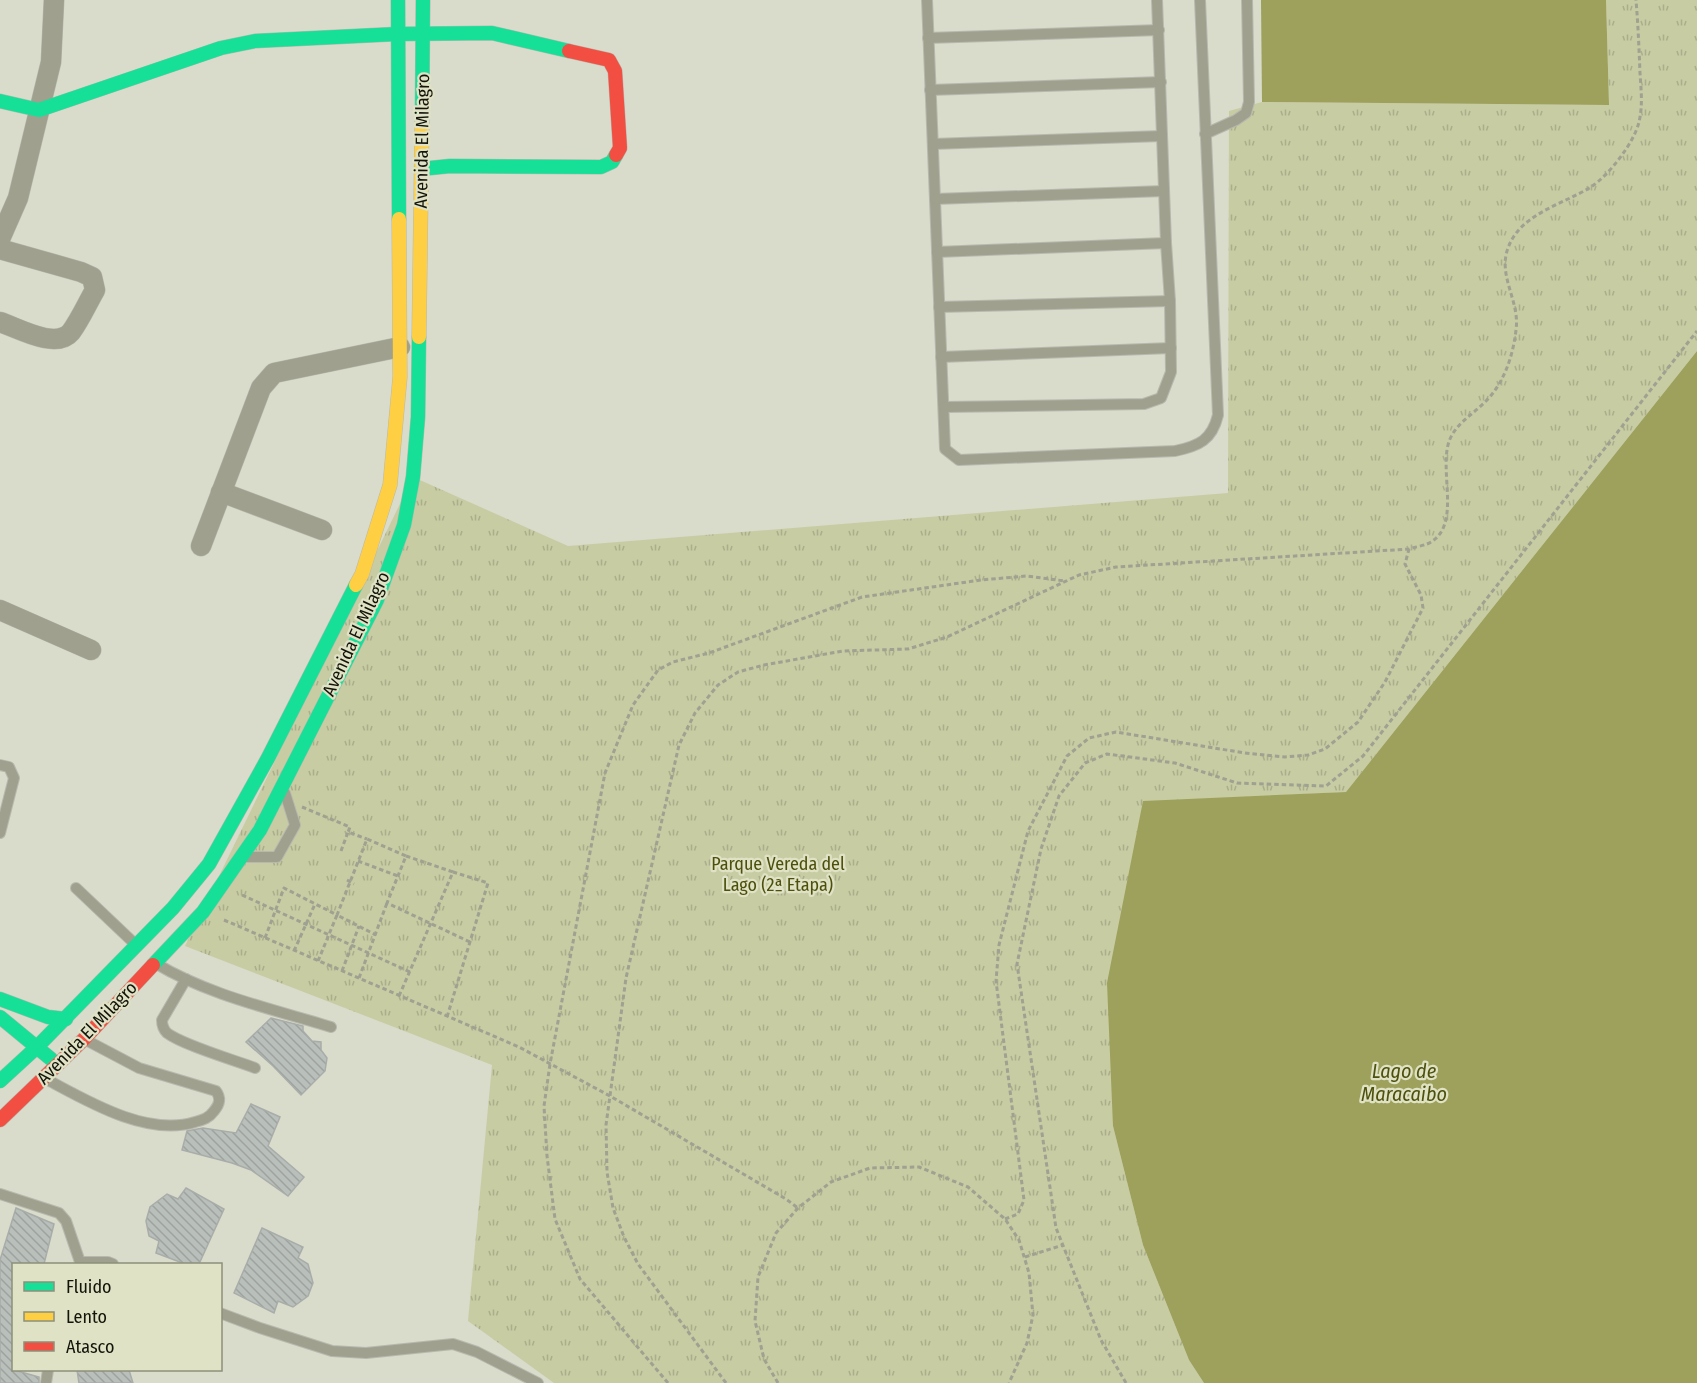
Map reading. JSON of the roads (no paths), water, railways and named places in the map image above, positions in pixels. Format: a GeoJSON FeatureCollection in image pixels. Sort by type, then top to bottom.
{"type":"FeatureCollection","features":[{"type":"Feature","properties":{"kind":"main road","name":"Avenida El Milagro"},"geometry":{"type":"LineString","coordinates":[[0,1081],[13,1060],[37,1047],[66,1019],[173,908],[209,864],[268,758],[362,574],[390,485],[400,377],[398,0]]}},
{"type":"Feature","properties":{"kind":"main road","name":"Avenida El Milagro"},"geometry":{"type":"LineString","coordinates":[[0,1120],[84,1039],[203,912],[243,857],[283,786],[377,600],[404,525],[413,477],[418,417],[423,0]]}},
{"type":"Feature","properties":{"kind":"main road"},"geometry":{"type":"LineString","coordinates":[[0,101],[39,110],[221,48],[255,41],[397,34],[492,33],[609,60],[615,71],[620,148],[612,162],[601,167],[450,166],[421,169]]}},
{"type":"Feature","properties":{"kind":"main road"},"geometry":{"type":"LineString","coordinates":[[0,999],[48,1017],[66,1019]]}},
{"type":"Feature","properties":{"kind":"main road"},"geometry":{"type":"LineString","coordinates":[[0,1017],[57,1064]]}},
{"type":"Feature","properties":{"kind":"main road"},"geometry":{"type":"LineString","coordinates":[[13,1060],[44,1077]]}},
{"type":"Feature","properties":{"kind":"street"},"geometry":{"type":"LineString","coordinates":[[0,239],[18,198],[51,62],[54,0]]}},
{"type":"Feature","properties":{"kind":"street"},"geometry":{"type":"LineString","coordinates":[[0,249],[81,272],[92,278],[95,290],[70,334],[61,339],[49,340],[0,322]]}},
{"type":"Feature","properties":{"kind":"street"},"geometry":{"type":"LineString","coordinates":[[201,546],[261,388],[273,373],[400,347]]}},
{"type":"Feature","properties":{"kind":"street"},"geometry":{"type":"LineString","coordinates":[[221,492],[321,530]]}},
{"type":"Feature","properties":{"kind":"street"},"geometry":{"type":"LineString","coordinates":[[0,610],[91,650]]}},
{"type":"Feature","properties":{"kind":"lane"},"geometry":{"type":"LineString","coordinates":[[927,0],[945,449],[959,460],[1175,451],[1195,447],[1215,428],[1218,415],[1200,0]]}},
{"type":"Feature","properties":{"kind":"lane"},"geometry":{"type":"LineString","coordinates":[[944,407],[1144,404],[1161,398],[1171,372],[1171,348],[1157,0]]}},
{"type":"Feature","properties":{"kind":"lane"},"geometry":{"type":"LineString","coordinates":[[1205,134],[1246,113],[1249,102],[1247,0]]}},
{"type":"Feature","properties":{"kind":"lane"},"geometry":{"type":"LineString","coordinates":[[928,38],[1159,30]]}},
{"type":"Feature","properties":{"kind":"lane"},"geometry":{"type":"LineString","coordinates":[[930,90],[1161,82]]}},
{"type":"Feature","properties":{"kind":"lane"},"geometry":{"type":"LineString","coordinates":[[933,144],[1162,136]]}},
{"type":"Feature","properties":{"kind":"lane"},"geometry":{"type":"LineString","coordinates":[[935,199],[1164,191]]}},
{"type":"Feature","properties":{"kind":"lane"},"geometry":{"type":"LineString","coordinates":[[937,252],[1166,243]]}},
{"type":"Feature","properties":{"kind":"lane"},"geometry":{"type":"LineString","coordinates":[[939,307],[1170,301]]}},
{"type":"Feature","properties":{"kind":"lane"},"geometry":{"type":"LineString","coordinates":[[942,357],[1171,348]]}},
{"type":"Feature","properties":{"kind":"lane"},"geometry":{"type":"LineString","coordinates":[[0,765],[9,767],[14,778],[0,833]]}},
{"type":"Feature","properties":{"kind":"lane"},"geometry":{"type":"LineString","coordinates":[[243,857],[277,857],[295,825],[283,786]]}},
{"type":"Feature","properties":{"kind":"lane"},"geometry":{"type":"LineString","coordinates":[[76,888],[136,946]]}},
{"type":"Feature","properties":{"kind":"lane"},"geometry":{"type":"LineString","coordinates":[[155,963],[186,979],[237,999],[331,1027]]}},
{"type":"Feature","properties":{"kind":"lane"},"geometry":{"type":"LineString","coordinates":[[186,979],[162,1020],[162,1026],[167,1032],[183,1041],[255,1068]]}},
{"type":"Feature","properties":{"kind":"lane"},"geometry":{"type":"LineString","coordinates":[[44,1077],[79,1096],[137,1121],[170,1126],[191,1124],[208,1118],[219,1103],[220,1096],[216,1090],[139,1068],[84,1039]]}},
{"type":"Feature","properties":{"kind":"lane"},"geometry":{"type":"LineString","coordinates":[[0,1194],[59,1213],[66,1221],[79,1263],[110,1263]]}},
{"type":"Feature","properties":{"kind":"lane"},"geometry":{"type":"LineString","coordinates":[[222,1314],[332,1351],[366,1353],[453,1344],[477,1352],[538,1383]]}},
{"type":"Feature","properties":{"kind":"water"},"geometry":{"type":"Polygon","coordinates":[[[1261,0],[1606,0],[1609,105],[1262,102],[1261,0]]]}},
{"type":"Feature","properties":{"kind":"water","name":"Lago de Maracaibo"},"geometry":{"type":"Polygon","coordinates":[[[1697,351],[1697,1383],[1204,1383],[1189,1360],[1143,1245],[1113,1126],[1107,983],[1143,801],[1346,792],[1697,351]]]}},
{"type":"Feature","properties":{"kind":"park label","name":"Parque Vereda del Lago (2ª Etapa)"},"geometry":{"type":"Point","coordinates":[778,874]}}]}
